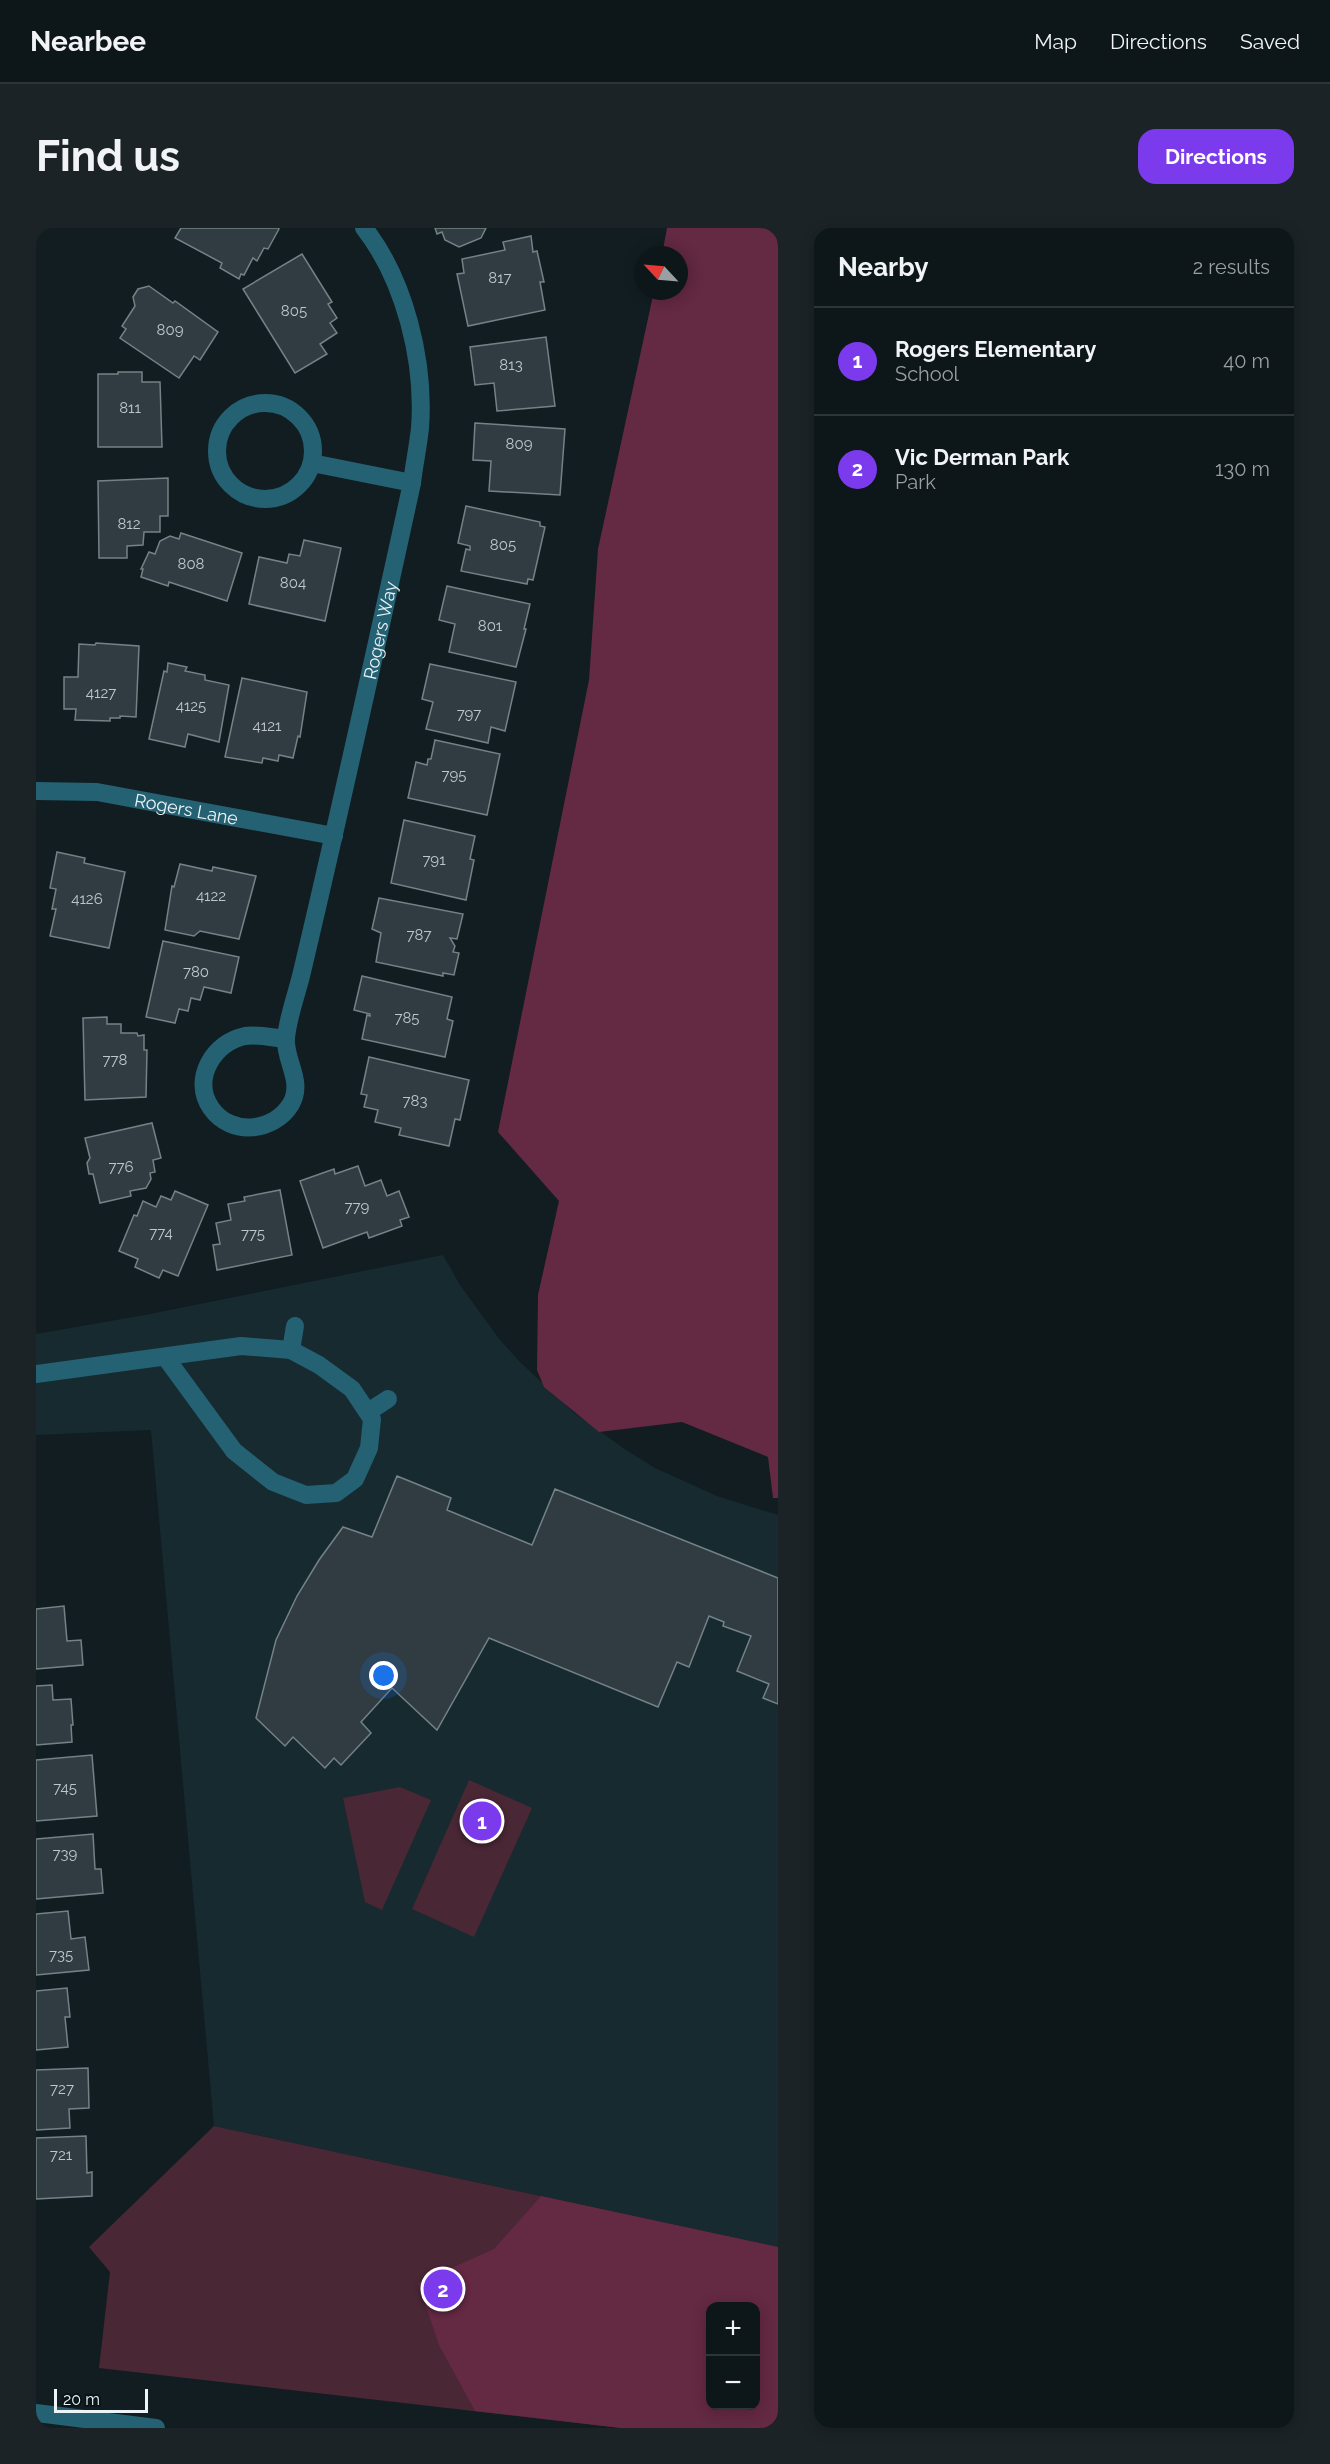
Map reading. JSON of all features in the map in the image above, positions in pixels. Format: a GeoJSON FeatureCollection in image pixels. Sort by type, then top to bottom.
{"type":"FeatureCollection","features":[{"type":"Feature","properties":{"kind":"street","name":"Rogers Way"},"geometry":{"type":"LineString","coordinates":[[286,1039],[246,1035],[224,1043],[208,1062],[203,1085],[211,1108],[229,1124],[253,1129],[276,1121],[292,1102],[296,1079],[286,1039],[334,836],[412,483],[420,427],[418,360],[402,297],[379,247],[364,228]]}},
{"type":"Feature","properties":{"kind":"street"},"geometry":{"type":"LineString","coordinates":[[258,404],[277,404],[294,412],[307,426],[313,444],[312,463],[304,480],[290,492],[272,499],[254,498],[237,490],[224,476],[218,459],[218,440],[227,423],[241,410],[258,404]]}},
{"type":"Feature","properties":{"kind":"street"},"geometry":{"type":"LineString","coordinates":[[312,463],[412,483]]}},
{"type":"Feature","properties":{"kind":"street","name":"Rogers Lane"},"geometry":{"type":"LineString","coordinates":[[36,791],[97,792],[334,836]]}},
{"type":"Feature","properties":{"kind":"street"},"geometry":{"type":"LineString","coordinates":[[291,1350],[295,1326]]}},
{"type":"Feature","properties":{"kind":"street"},"geometry":{"type":"LineString","coordinates":[[36,1374],[241,1346],[291,1350],[319,1365],[352,1389],[372,1419],[369,1448],[355,1479],[336,1493],[306,1494],[273,1482],[234,1451],[166,1358]]}},
{"type":"Feature","properties":{"kind":"street"},"geometry":{"type":"LineString","coordinates":[[368,1412],[388,1399]]}},
{"type":"Feature","properties":{"kind":"street"},"geometry":{"type":"LineString","coordinates":[[36,2413],[156,2428]]}},
{"type":"Feature","properties":{"kind":"shaded area"},"geometry":{"type":"Polygon","coordinates":[[[667,228],[778,228],[778,1498],[773,1498],[768,1457],[682,1422],[599,1432],[544,1387],[537,1370],[538,1295],[559,1201],[498,1132],[589,680],[598,549],[652,300],[688,300],[688,246],[664,246],[667,228]]]}},
{"type":"Feature","properties":{"kind":"shaded area"},"geometry":{"type":"Polygon","coordinates":[[[443,1255],[460,1285],[500,1340],[573,1412],[655,1468],[717,1496],[778,1515],[778,2247],[214,2126],[151,1430],[36,1435],[36,1334],[145,1315],[443,1255]]]}},
{"type":"Feature","properties":{"kind":"shaded area"},"geometry":{"type":"Polygon","coordinates":[[[469,1780],[532,1808],[474,1937],[412,1909],[469,1780]]]}},
{"type":"Feature","properties":{"kind":"shaded area"},"geometry":{"type":"Polygon","coordinates":[[[400,1787],[431,1800],[382,1910],[365,1902],[343,1798],[400,1787]]]}},
{"type":"Feature","properties":{"kind":"shaded area"},"geometry":{"type":"Polygon","coordinates":[[[214,2126],[778,2247],[778,2428],[621,2428],[99,2368],[110,2272],[89,2247],[214,2126]]]}},
{"type":"Feature","properties":{"kind":"shaded area"},"geometry":{"type":"Polygon","coordinates":[[[541,2196],[778,2247],[778,2428],[621,2428],[475,2411],[439,2345],[418,2283],[494,2249],[541,2196]]]}},
{"type":"Feature","properties":{"kind":"building"},"geometry":{"type":"Polygon","coordinates":[[[181,228],[279,229],[268,249],[264,248],[257,261],[253,258],[244,275],[241,274],[239,279],[220,268],[222,263],[175,238],[181,228]]]}},
{"type":"Feature","properties":{"kind":"building"},"geometry":{"type":"Polygon","coordinates":[[[435,228],[486,228],[481,238],[459,247],[445,240],[442,232],[437,234],[435,228]]]}},
{"type":"Feature","properties":{"kind":"building"},"geometry":{"type":"Polygon","coordinates":[[[531,236],[533,252],[537,251],[544,282],[540,282],[545,310],[468,326],[457,274],[464,273],[462,259],[505,250],[503,242],[531,236]]]}},
{"type":"Feature","properties":{"kind":"building"},"geometry":{"type":"Polygon","coordinates":[[[302,254],[332,302],[328,304],[337,318],[330,323],[337,333],[320,344],[327,354],[295,373],[243,289],[302,254]]]}},
{"type":"Feature","properties":{"kind":"building"},"geometry":{"type":"Polygon","coordinates":[[[149,286],[173,303],[175,301],[218,332],[200,360],[194,356],[179,378],[120,338],[126,329],[122,326],[135,306],[133,297],[138,289],[149,286]]]}},
{"type":"Feature","properties":{"kind":"building"},"geometry":{"type":"Polygon","coordinates":[[[546,337],[555,406],[497,411],[494,383],[475,385],[470,347],[546,337]]]}},
{"type":"Feature","properties":{"kind":"building"},"geometry":{"type":"Polygon","coordinates":[[[118,372],[142,372],[142,382],[160,382],[162,447],[98,447],[98,374],[118,374],[118,372]]]}},
{"type":"Feature","properties":{"kind":"building"},"geometry":{"type":"Polygon","coordinates":[[[475,423],[565,429],[560,495],[489,491],[491,461],[473,460],[475,423]]]}},
{"type":"Feature","properties":{"kind":"building"},"geometry":{"type":"Polygon","coordinates":[[[168,478],[168,516],[160,516],[160,532],[144,532],[143,545],[127,546],[127,558],[99,558],[98,481],[168,478]]]}},
{"type":"Feature","properties":{"kind":"building"},"geometry":{"type":"Polygon","coordinates":[[[466,506],[540,522],[540,526],[545,527],[533,580],[528,579],[527,584],[461,571],[466,549],[470,550],[470,546],[458,543],[466,506]]]}},
{"type":"Feature","properties":{"kind":"building"},"geometry":{"type":"Polygon","coordinates":[[[181,533],[242,553],[227,601],[169,582],[168,586],[141,577],[143,569],[141,569],[149,552],[155,554],[160,541],[170,536],[179,539],[181,533]]]}},
{"type":"Feature","properties":{"kind":"building"},"geometry":{"type":"Polygon","coordinates":[[[304,540],[341,548],[325,621],[249,604],[259,557],[287,563],[289,554],[300,556],[304,540]]]}},
{"type":"Feature","properties":{"kind":"building"},"geometry":{"type":"Polygon","coordinates":[[[447,586],[530,604],[516,667],[449,652],[455,624],[439,620],[447,586]]]}},
{"type":"Feature","properties":{"kind":"building"},"geometry":{"type":"Polygon","coordinates":[[[96,643],[139,646],[136,717],[120,716],[120,718],[110,718],[110,721],[75,720],[76,709],[64,709],[64,677],[78,677],[79,644],[95,645],[96,643]]]}},
{"type":"Feature","properties":{"kind":"building"},"geometry":{"type":"Polygon","coordinates":[[[168,663],[187,667],[185,671],[205,675],[205,680],[229,685],[219,742],[188,734],[185,747],[149,739],[164,671],[167,672],[168,663]]]}},
{"type":"Feature","properties":{"kind":"building"},"geometry":{"type":"Polygon","coordinates":[[[430,664],[516,682],[505,731],[491,727],[488,743],[426,729],[433,702],[422,699],[430,664]]]}},
{"type":"Feature","properties":{"kind":"building"},"geometry":{"type":"Polygon","coordinates":[[[242,678],[307,692],[300,737],[298,736],[293,758],[279,755],[278,761],[263,758],[262,763],[225,757],[242,678]]]}},
{"type":"Feature","properties":{"kind":"building"},"geometry":{"type":"Polygon","coordinates":[[[435,740],[500,754],[487,815],[408,798],[416,762],[427,765],[428,759],[431,759],[435,740]]]}},
{"type":"Feature","properties":{"kind":"building"},"geometry":{"type":"Polygon","coordinates":[[[404,820],[475,836],[470,859],[474,860],[466,900],[391,883],[404,820]]]}},
{"type":"Feature","properties":{"kind":"building"},"geometry":{"type":"Polygon","coordinates":[[[57,852],[85,858],[84,863],[125,872],[109,948],[50,936],[56,909],[52,909],[56,889],[50,888],[57,852]]]}},
{"type":"Feature","properties":{"kind":"building"},"geometry":{"type":"Polygon","coordinates":[[[180,864],[212,871],[213,867],[256,876],[239,939],[200,931],[194,936],[165,930],[172,886],[174,887],[180,864]]]}},
{"type":"Feature","properties":{"kind":"building"},"geometry":{"type":"Polygon","coordinates":[[[379,898],[463,914],[457,939],[450,938],[455,946],[453,952],[459,953],[454,975],[443,973],[443,976],[376,962],[381,933],[372,929],[379,898]]]}},
{"type":"Feature","properties":{"kind":"building"},"geometry":{"type":"Polygon","coordinates":[[[163,941],[239,957],[231,993],[204,987],[200,1000],[191,998],[188,1011],[179,1009],[175,1023],[146,1017],[163,941]]]}},
{"type":"Feature","properties":{"kind":"building"},"geometry":{"type":"Polygon","coordinates":[[[362,976],[452,997],[447,1019],[453,1021],[445,1057],[362,1039],[367,1015],[370,1016],[370,1014],[354,1010],[362,976]]]}},
{"type":"Feature","properties":{"kind":"building"},"geometry":{"type":"Polygon","coordinates":[[[107,1017],[107,1024],[121,1024],[121,1033],[144,1035],[144,1050],[147,1050],[146,1097],[85,1100],[83,1018],[107,1017]]]}},
{"type":"Feature","properties":{"kind":"building"},"geometry":{"type":"Polygon","coordinates":[[[369,1057],[469,1080],[460,1120],[455,1119],[449,1146],[399,1135],[401,1128],[375,1122],[378,1110],[364,1107],[367,1095],[361,1094],[369,1057]]]}},
{"type":"Feature","properties":{"kind":"building"},"geometry":{"type":"Polygon","coordinates":[[[152,1123],[161,1158],[153,1160],[155,1172],[150,1173],[151,1179],[146,1188],[130,1191],[131,1196],[100,1203],[93,1174],[89,1174],[87,1163],[90,1158],[85,1138],[152,1123]]]}},
{"type":"Feature","properties":{"kind":"building"},"geometry":{"type":"Polygon","coordinates":[[[358,1166],[365,1186],[381,1180],[387,1196],[399,1191],[409,1217],[400,1220],[402,1226],[369,1238],[367,1232],[323,1248],[300,1181],[334,1169],[335,1174],[358,1166]]]}},
{"type":"Feature","properties":{"kind":"building"},"geometry":{"type":"Polygon","coordinates":[[[280,1190],[292,1255],[217,1270],[213,1245],[220,1244],[216,1223],[231,1220],[228,1204],[245,1201],[244,1197],[280,1190]]]}},
{"type":"Feature","properties":{"kind":"building"},"geometry":{"type":"Polygon","coordinates":[[[175,1191],[208,1205],[178,1276],[163,1270],[159,1278],[135,1267],[138,1259],[119,1251],[134,1215],[137,1216],[143,1201],[156,1207],[161,1196],[171,1200],[175,1191]]]}},
{"type":"Feature","properties":{"kind":"building"},"geometry":{"type":"Polygon","coordinates":[[[397,1476],[451,1498],[447,1510],[532,1545],[555,1489],[778,1578],[778,1704],[763,1698],[769,1684],[737,1671],[751,1636],[723,1626],[724,1622],[709,1616],[689,1667],[677,1662],[658,1707],[489,1638],[437,1730],[392,1688],[361,1722],[371,1733],[341,1765],[334,1758],[325,1768],[293,1737],[285,1746],[256,1718],[276,1640],[297,1596],[343,1527],[372,1537],[397,1476]]]}},
{"type":"Feature","properties":{"kind":"building"},"geometry":{"type":"Polygon","coordinates":[[[64,1606],[67,1641],[81,1640],[83,1665],[36,1669],[36,1609],[64,1606]]]}},
{"type":"Feature","properties":{"kind":"building"},"geometry":{"type":"Polygon","coordinates":[[[52,1685],[53,1700],[71,1699],[72,1742],[36,1745],[36,1686],[52,1685]]]}},
{"type":"Feature","properties":{"kind":"building"},"geometry":{"type":"Polygon","coordinates":[[[92,1755],[97,1816],[36,1821],[36,1760],[92,1755]]]}},
{"type":"Feature","properties":{"kind":"building"},"geometry":{"type":"Polygon","coordinates":[[[93,1834],[95,1869],[101,1869],[103,1893],[36,1899],[36,1839],[93,1834]]]}},
{"type":"Feature","properties":{"kind":"building"},"geometry":{"type":"Polygon","coordinates":[[[68,1911],[71,1939],[85,1937],[89,1970],[36,1975],[36,1914],[68,1911]]]}},
{"type":"Feature","properties":{"kind":"building"},"geometry":{"type":"Polygon","coordinates":[[[67,1988],[70,2017],[65,2017],[68,2047],[36,2050],[36,1991],[67,1988]]]}},
{"type":"Feature","properties":{"kind":"building"},"geometry":{"type":"Polygon","coordinates":[[[88,2068],[89,2108],[69,2109],[70,2128],[36,2130],[36,2070],[88,2068]]]}},
{"type":"Feature","properties":{"kind":"building"},"geometry":{"type":"Polygon","coordinates":[[[86,2136],[87,2173],[92,2172],[92,2196],[36,2199],[36,2138],[86,2136]]]}},
{"type":"Feature","properties":{"kind":"place","name":"Rogers Elementary"},"geometry":{"type":"Point","coordinates":[482,1821]}},
{"type":"Feature","properties":{"kind":"place","name":"Vic Derman Park"},"geometry":{"type":"Point","coordinates":[443,2289]}}]}
